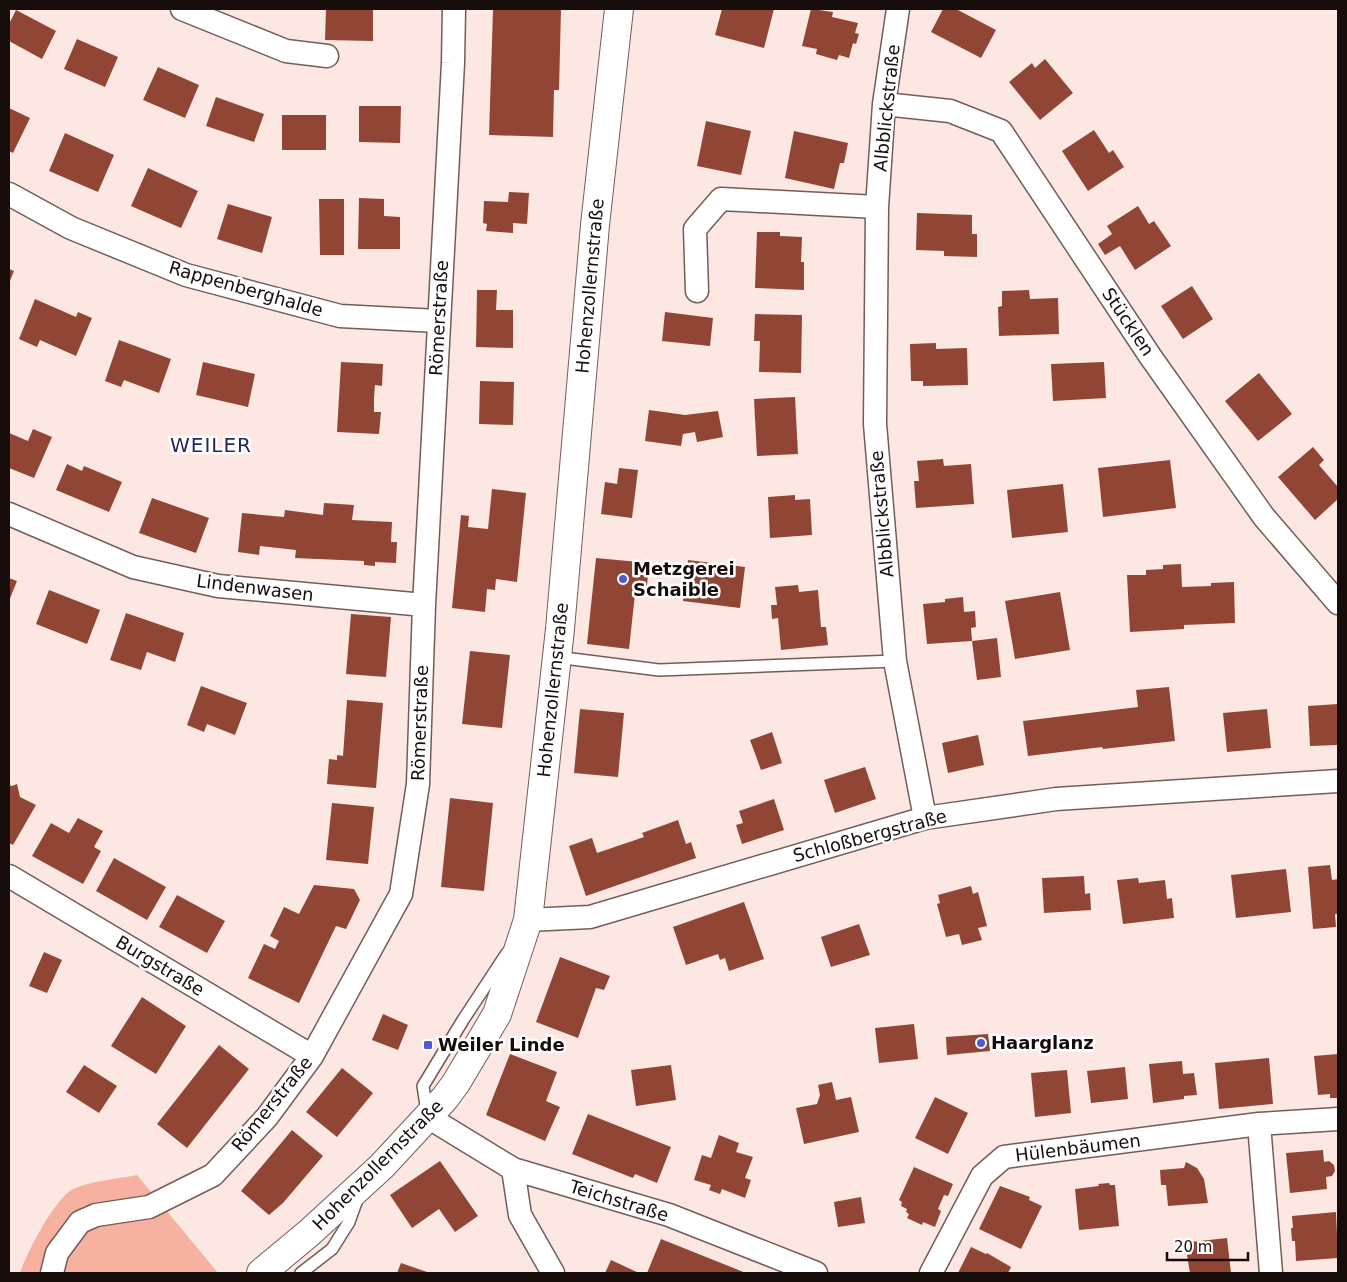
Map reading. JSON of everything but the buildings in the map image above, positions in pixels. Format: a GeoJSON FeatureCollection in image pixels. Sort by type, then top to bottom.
{"type":"FeatureCollection","features":[{"type":"Feature","properties":{"kind":"main road","name":"Hohenzollernstraße"},"geometry":{"type":"LineString","coordinates":[[261,1273],[310,1233],[362,1185],[428,1118],[456,1083],[497,1014],[528,920],[556,657],[595,225],[619,9]]}},
{"type":"Feature","properties":{"kind":"street","name":"Römerstraße"},"geometry":{"type":"LineString","coordinates":[[52,1273],[57,1253],[80,1222],[96,1214],[149,1207],[213,1175],[267,1117],[312,1056],[401,894],[418,784],[424,605],[453,63],[454,9]]}},
{"type":"Feature","properties":{"kind":"street","name":"Albblickstraße"},"geometry":{"type":"LineString","coordinates":[[898,9],[884,104],[877,207],[875,424],[895,661],[925,818]]}},
{"type":"Feature","properties":{"kind":"street"},"geometry":{"type":"LineString","coordinates":[[187,10],[286,50],[327,56]]}},
{"type":"Feature","properties":{"kind":"street","name":"Stücklen"},"geometry":{"type":"LineString","coordinates":[[884,104],[950,111],[1002,131],[1150,356],[1264,517],[1338,602]]}},
{"type":"Feature","properties":{"kind":"street","name":"Rappenberghalde"},"geometry":{"type":"LineString","coordinates":[[9,194],[71,228],[186,275],[340,316],[438,321]]}},
{"type":"Feature","properties":{"kind":"street"},"geometry":{"type":"LineString","coordinates":[[697,291],[695,229],[721,199],[877,207]]}},
{"type":"Feature","properties":{"kind":"street","name":"Lindenwasen"},"geometry":{"type":"LineString","coordinates":[[9,514],[134,567],[218,586],[424,605]]}},
{"type":"Feature","properties":{"kind":"street","name":"Schloßbergstraße"},"geometry":{"type":"LineString","coordinates":[[528,920],[590,918],[925,818],[1056,798],[1338,781]]}},
{"type":"Feature","properties":{"kind":"street","name":"Burgstraße"},"geometry":{"type":"LineString","coordinates":[[9,876],[312,1056]]}},
{"type":"Feature","properties":{"kind":"street","name":"Teichstraße"},"geometry":{"type":"LineString","coordinates":[[428,1118],[513,1169],[669,1215],[816,1273]]}},
{"type":"Feature","properties":{"kind":"street","name":"Hülenbäumen"},"geometry":{"type":"LineString","coordinates":[[931,1273],[982,1176],[1004,1158],[1259,1124],[1338,1119]]}},
{"type":"Feature","properties":{"kind":"street"},"geometry":{"type":"LineString","coordinates":[[1259,1124],[1271,1273]]}},
{"type":"Feature","properties":{"kind":"street"},"geometry":{"type":"LineString","coordinates":[[513,1169],[520,1215],[553,1273]]}},
{"type":"Feature","properties":{"kind":"lane"},"geometry":{"type":"LineString","coordinates":[[556,657],[659,670],[895,661]]}},
{"type":"Feature","properties":{"kind":"lane"},"geometry":{"type":"LineString","coordinates":[[301,1273],[332,1249],[349,1222],[362,1185]]}},
{"type":"Feature","properties":{"kind":"shaded area"},"geometry":{"type":"Polygon","coordinates":[[[137,1175],[218,1273],[20,1273],[42,1227],[66,1194],[73,1189],[88,1184],[137,1175]]]}},
{"type":"Feature","properties":{"kind":"place","name":"Metzgerei Schaible"},"geometry":{"type":"Point","coordinates":[623,579]}},
{"type":"Feature","properties":{"kind":"place","name":"Haarglanz"},"geometry":{"type":"Point","coordinates":[981,1043]}},
{"type":"Feature","properties":{"kind":"place","name":"Weiler Linde"},"geometry":{"type":"Point","coordinates":[428,1045]}},
{"type":"Feature","properties":{"kind":"district","name":"WEILER"},"geometry":{"type":"Point","coordinates":[211,445]}}]}
